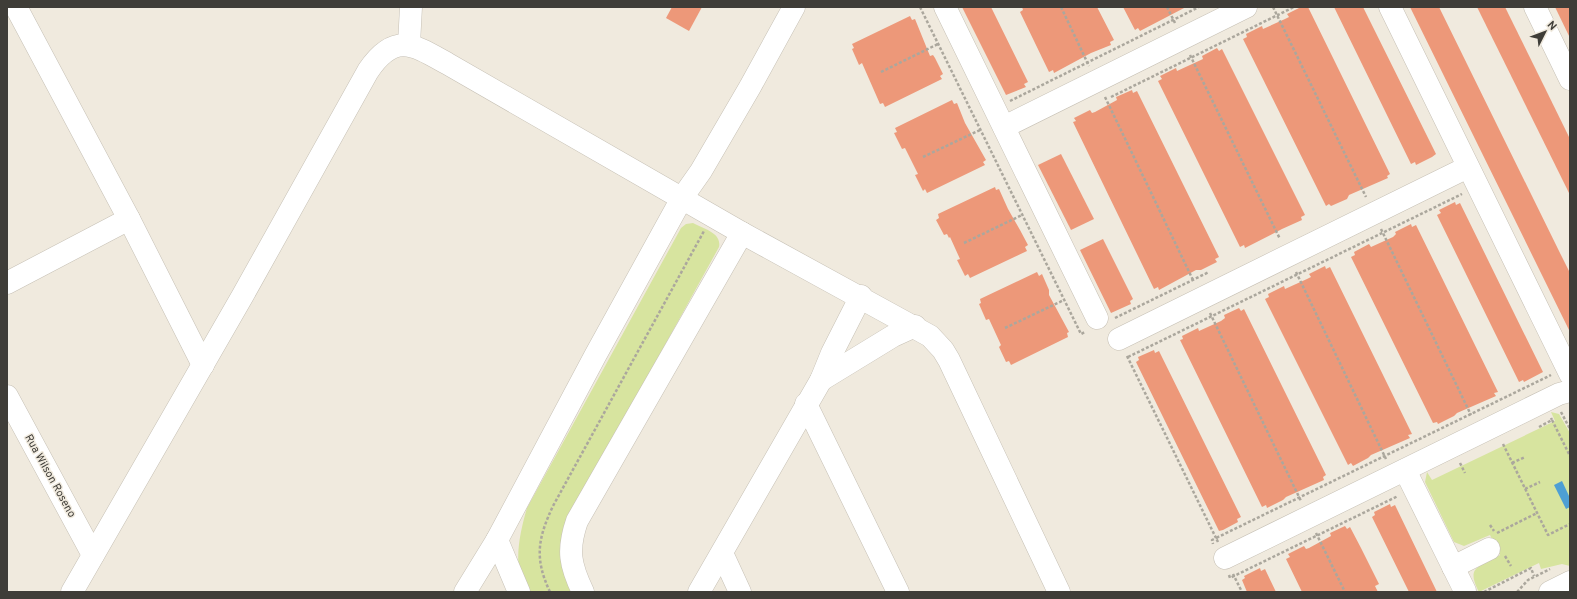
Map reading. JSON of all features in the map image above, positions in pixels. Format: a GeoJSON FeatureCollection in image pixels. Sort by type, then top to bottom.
{"type":"FeatureCollection","features":[{"type":"Feature","properties":{"kind":"street"},"geometry":{"type":"LineString","coordinates":[[16,7],[129,219],[203,366]]}},
{"type":"Feature","properties":{"kind":"street"},"geometry":{"type":"LineString","coordinates":[[409,44],[411,7]]}},
{"type":"Feature","properties":{"kind":"street"},"geometry":{"type":"LineString","coordinates":[[465,592],[497,540],[682,198],[701,171],[747,94],[794,7]]}},
{"type":"Feature","properties":{"kind":"street"},"geometry":{"type":"LineString","coordinates":[[945,7],[1097,318]]}},
{"type":"Feature","properties":{"kind":"street"},"geometry":{"type":"LineString","coordinates":[[1004,127],[1246,7]]}},
{"type":"Feature","properties":{"kind":"street"},"geometry":{"type":"LineString","coordinates":[[1390,7],[1468,167],[1561,374]]}},
{"type":"Feature","properties":{"kind":"street"},"geometry":{"type":"LineString","coordinates":[[1535,7],[1570,80]]}},
{"type":"Feature","properties":{"kind":"street"},"geometry":{"type":"LineString","coordinates":[[72,592],[203,366],[368,71],[379,56],[397,46],[409,44],[448,64],[742,233],[861,296],[930,336],[943,350],[949,360],[1059,592]]}},
{"type":"Feature","properties":{"kind":"street"},"geometry":{"type":"LineString","coordinates":[[1123,348],[1468,167]]}},
{"type":"Feature","properties":{"kind":"street"},"geometry":{"type":"LineString","coordinates":[[7,283],[129,219]]}},
{"type":"Feature","properties":{"kind":"street"},"geometry":{"type":"LineString","coordinates":[[583,592],[574,573],[570,556],[571,538],[577,521],[742,233]]}},
{"type":"Feature","properties":{"kind":"street"},"geometry":{"type":"LineString","coordinates":[[699,592],[821,380],[832,353],[861,296]]}},
{"type":"Feature","properties":{"kind":"street"},"geometry":{"type":"LineString","coordinates":[[821,380],[893,336],[915,326]]}},
{"type":"Feature","properties":{"kind":"street"},"geometry":{"type":"LineString","coordinates":[[1226,563],[1405,470],[1559,394],[1570,391]]}},
{"type":"Feature","properties":{"kind":"street","name":"Rua Wilson Roseno"},"geometry":{"type":"LineString","coordinates":[[7,396],[93,555]]}},
{"type":"Feature","properties":{"kind":"street"},"geometry":{"type":"LineString","coordinates":[[806,404],[898,592]]}},
{"type":"Feature","properties":{"kind":"street"},"geometry":{"type":"LineString","coordinates":[[1405,470],[1453,568],[1474,592]]}},
{"type":"Feature","properties":{"kind":"street"},"geometry":{"type":"LineString","coordinates":[[497,540],[519,592]]}},
{"type":"Feature","properties":{"kind":"street"},"geometry":{"type":"LineString","coordinates":[[1453,568],[1492,542]]}},
{"type":"Feature","properties":{"kind":"street"},"geometry":{"type":"LineString","coordinates":[[722,553],[740,592]]}},
{"type":"Feature","properties":{"kind":"street"},"geometry":{"type":"LineString","coordinates":[[1550,592],[1570,582]]}},
{"type":"Feature","properties":{"kind":"path"},"geometry":{"type":"LineString","coordinates":[[920,7],[1081,334]]}},
{"type":"Feature","properties":{"kind":"path"},"geometry":{"type":"LineString","coordinates":[[1002,104],[1199,7]]}},
{"type":"Feature","properties":{"kind":"path"},"geometry":{"type":"LineString","coordinates":[[1105,99],[1294,7]]}},
{"type":"Feature","properties":{"kind":"path"},"geometry":{"type":"LineString","coordinates":[[882,72],[938,44]]}},
{"type":"Feature","properties":{"kind":"path"},"geometry":{"type":"LineString","coordinates":[[923,157],[980,130]]}},
{"type":"Feature","properties":{"kind":"path"},"geometry":{"type":"LineString","coordinates":[[1216,538],[1123,348],[1464,193]]}},
{"type":"Feature","properties":{"kind":"path"},"geometry":{"type":"LineString","coordinates":[[550,592],[540,556],[542,530],[553,506],[713,215]]}},
{"type":"Feature","properties":{"kind":"path"},"geometry":{"type":"LineString","coordinates":[[964,243],[1022,215]]}},
{"type":"Feature","properties":{"kind":"path"},"geometry":{"type":"LineString","coordinates":[[1005,328],[1064,300]]}},
{"type":"Feature","properties":{"kind":"path"},"geometry":{"type":"LineString","coordinates":[[1242,592],[1212,540],[1561,374]]}},
{"type":"Feature","properties":{"kind":"path"},"geometry":{"type":"LineString","coordinates":[[1557,410],[1564,416],[1570,429]]}},
{"type":"Feature","properties":{"kind":"path"},"geometry":{"type":"LineString","coordinates":[[1550,415],[1570,456]]}},
{"type":"Feature","properties":{"kind":"path"},"geometry":{"type":"LineString","coordinates":[[1538,427],[1552,420]]}},
{"type":"Feature","properties":{"kind":"path"},"geometry":{"type":"LineString","coordinates":[[1496,447],[1510,440]]}},
{"type":"Feature","properties":{"kind":"path"},"geometry":{"type":"LineString","coordinates":[[1503,444],[1548,535],[1570,524]]}},
{"type":"Feature","properties":{"kind":"path"},"geometry":{"type":"LineString","coordinates":[[1512,463],[1525,457]]}},
{"type":"Feature","properties":{"kind":"path"},"geometry":{"type":"LineString","coordinates":[[1453,466],[1467,459]]}},
{"type":"Feature","properties":{"kind":"path"},"geometry":{"type":"LineString","coordinates":[[1460,462],[1465,473]]}},
{"type":"Feature","properties":{"kind":"path"},"geometry":{"type":"LineString","coordinates":[[1525,489],[1540,482]]}},
{"type":"Feature","properties":{"kind":"path"},"geometry":{"type":"LineString","coordinates":[[1226,563],[1399,496]]}},
{"type":"Feature","properties":{"kind":"path"},"geometry":{"type":"LineString","coordinates":[[1492,542],[1537,513]]}},
{"type":"Feature","properties":{"kind":"path"},"geometry":{"type":"LineString","coordinates":[[1474,592],[1531,568],[1534,576]]}},
{"type":"Feature","properties":{"kind":"green space"},"geometry":{"type":"Polygon","coordinates":[[[693,223],[715,235],[718,238],[719,247],[569,519],[563,539],[562,556],[565,573],[573,592],[525,592],[519,571],[518,550],[527,508],[681,228],[686,224],[693,223]]]}},
{"type":"Feature","properties":{"kind":"green space"},"geometry":{"type":"Polygon","coordinates":[[[1551,412],[1559,414],[1570,433],[1570,566],[1562,564],[1541,569],[1539,563],[1479,592],[1475,583],[1474,572],[1481,565],[1500,555],[1490,535],[1464,546],[1454,542],[1425,482],[1427,472],[1432,480],[1555,421],[1551,412]]]}},
{"type":"Feature","properties":{"kind":"water"},"geometry":{"type":"Polygon","coordinates":[[[1562,481],[1570,498],[1570,507],[1566,509],[1554,485],[1562,481]]]}},
{"type":"Feature","properties":{"kind":"building"},"geometry":{"type":"Polygon","coordinates":[[[672,7],[702,7],[689,31],[666,18],[672,7]]]}},
{"type":"Feature","properties":{"kind":"building"},"geometry":{"type":"Polygon","coordinates":[[[962,7],[991,7],[1028,82],[1024,84],[1026,87],[1006,95],[962,7]]]}},
{"type":"Feature","properties":{"kind":"building"},"geometry":{"type":"Polygon","coordinates":[[[1022,7],[1097,7],[1114,40],[1110,42],[1111,45],[1091,53],[1054,73],[1053,70],[1049,72],[1020,12],[1023,10],[1022,7]]]}},
{"type":"Feature","properties":{"kind":"building"},"geometry":{"type":"Polygon","coordinates":[[[1123,7],[1186,7],[1140,31],[1138,28],[1135,30],[1123,7]]]}},
{"type":"Feature","properties":{"kind":"building"},"geometry":{"type":"Polygon","coordinates":[[[1301,7],[1308,7],[1390,174],[1387,176],[1388,178],[1349,195],[1347,199],[1331,206],[1329,204],[1326,206],[1243,39],[1247,37],[1246,34],[1262,26],[1263,29],[1289,17],[1287,14],[1301,7]]]}},
{"type":"Feature","properties":{"kind":"building"},"geometry":{"type":"Polygon","coordinates":[[[1334,7],[1363,7],[1436,154],[1432,157],[1416,165],[1415,162],[1411,164],[1334,7]]]}},
{"type":"Feature","properties":{"kind":"building"},"geometry":{"type":"Polygon","coordinates":[[[1410,7],[1439,7],[1570,273],[1570,332],[1410,7]]]}},
{"type":"Feature","properties":{"kind":"building"},"geometry":{"type":"Polygon","coordinates":[[[1477,7],[1505,7],[1570,139],[1570,195],[1477,7]]]}},
{"type":"Feature","properties":{"kind":"building"},"geometry":{"type":"Polygon","coordinates":[[[1555,7],[1570,7],[1570,38],[1555,7]]]}},
{"type":"Feature","properties":{"kind":"building"},"geometry":{"type":"Polygon","coordinates":[[[910,16],[912,20],[915,19],[930,56],[933,55],[935,58],[943,74],[940,76],[942,79],[885,107],[883,103],[880,104],[862,63],[859,65],[852,49],[854,48],[852,44],[910,16]]]}},
{"type":"Feature","properties":{"kind":"building"},"geometry":{"type":"Polygon","coordinates":[[[1217,48],[1219,51],[1222,49],[1305,215],[1301,217],[1302,220],[1245,248],[1244,245],[1240,247],[1158,81],[1162,79],[1160,76],[1176,68],[1177,71],[1203,59],[1202,56],[1217,48]]]}},
{"type":"Feature","properties":{"kind":"building"},"geometry":{"type":"Polygon","coordinates":[[[1132,90],[1133,93],[1137,91],[1219,257],[1215,259],[1217,262],[1201,270],[1196,270],[1159,290],[1158,287],[1154,289],[1073,122],[1076,121],[1074,118],[1090,110],[1092,113],[1095,112],[1117,100],[1116,97],[1132,90]]]}},
{"type":"Feature","properties":{"kind":"building"},"geometry":{"type":"Polygon","coordinates":[[[952,100],[954,104],[957,103],[965,123],[986,160],[983,162],[985,165],[927,193],[925,189],[923,191],[915,175],[918,174],[905,148],[902,149],[894,133],[897,132],[895,128],[952,100]]]}},
{"type":"Feature","properties":{"kind":"building"},"geometry":{"type":"Polygon","coordinates":[[[1061,154],[1094,219],[1071,230],[1038,165],[1061,154]]]}},
{"type":"Feature","properties":{"kind":"building"},"geometry":{"type":"Polygon","coordinates":[[[995,187],[996,190],[999,189],[1008,209],[1028,245],[1025,247],[1027,251],[970,278],[968,274],[965,276],[957,260],[960,259],[950,237],[949,238],[947,234],[944,235],[936,220],[939,218],[938,214],[995,187]]]}},
{"type":"Feature","properties":{"kind":"building"},"geometry":{"type":"Polygon","coordinates":[[[1455,202],[1456,205],[1460,203],[1543,372],[1524,382],[1523,380],[1519,382],[1437,215],[1441,213],[1439,210],[1455,202]]]}},
{"type":"Feature","properties":{"kind":"building"},"geometry":{"type":"Polygon","coordinates":[[[1411,224],[1412,227],[1416,225],[1498,392],[1494,393],[1496,396],[1457,413],[1438,424],[1437,422],[1433,423],[1351,257],[1355,255],[1354,252],[1369,244],[1371,247],[1393,237],[1396,234],[1395,232],[1411,224]]]}},
{"type":"Feature","properties":{"kind":"building"},"geometry":{"type":"Polygon","coordinates":[[[1103,239],[1133,299],[1130,301],[1131,304],[1111,313],[1080,250],[1103,239]]]}},
{"type":"Feature","properties":{"kind":"building"},"geometry":{"type":"Polygon","coordinates":[[[1325,266],[1326,269],[1330,267],[1412,434],[1408,435],[1410,438],[1371,455],[1353,466],[1351,463],[1348,465],[1265,299],[1269,297],[1268,294],[1284,286],[1285,289],[1307,279],[1311,277],[1309,274],[1325,266]]]}},
{"type":"Feature","properties":{"kind":"building"},"geometry":{"type":"Polygon","coordinates":[[[1037,272],[1039,276],[1042,274],[1049,290],[1049,295],[1069,332],[1067,333],[1068,337],[1011,365],[1009,361],[1006,362],[999,347],[1001,345],[989,319],[986,320],[979,304],[981,303],[980,299],[1037,272]]]}},
{"type":"Feature","properties":{"kind":"building"},"geometry":{"type":"Polygon","coordinates":[[[1239,308],[1241,311],[1244,309],[1326,475],[1323,477],[1324,480],[1286,497],[1267,508],[1266,505],[1262,507],[1180,340],[1183,339],[1182,336],[1198,328],[1199,331],[1221,321],[1225,318],[1224,315],[1239,308]]]}},
{"type":"Feature","properties":{"kind":"building"},"geometry":{"type":"Polygon","coordinates":[[[1154,350],[1155,353],[1159,351],[1241,517],[1237,519],[1238,522],[1223,530],[1219,531],[1136,362],[1139,360],[1138,357],[1154,350]]]}},
{"type":"Feature","properties":{"kind":"building"},"geometry":{"type":"Polygon","coordinates":[[[1390,504],[1391,507],[1395,505],[1437,592],[1409,592],[1372,517],[1375,515],[1374,512],[1390,504]]]}},
{"type":"Feature","properties":{"kind":"building"},"geometry":{"type":"Polygon","coordinates":[[[1345,526],[1347,529],[1350,527],[1379,584],[1375,586],[1378,592],[1302,592],[1286,559],[1290,557],[1288,554],[1304,546],[1306,549],[1309,548],[1331,536],[1330,533],[1345,526]]]}},
{"type":"Feature","properties":{"kind":"building"},"geometry":{"type":"Polygon","coordinates":[[[1260,568],[1261,571],[1265,569],[1276,592],[1247,592],[1242,580],[1245,578],[1244,576],[1260,568]]]}}]}
